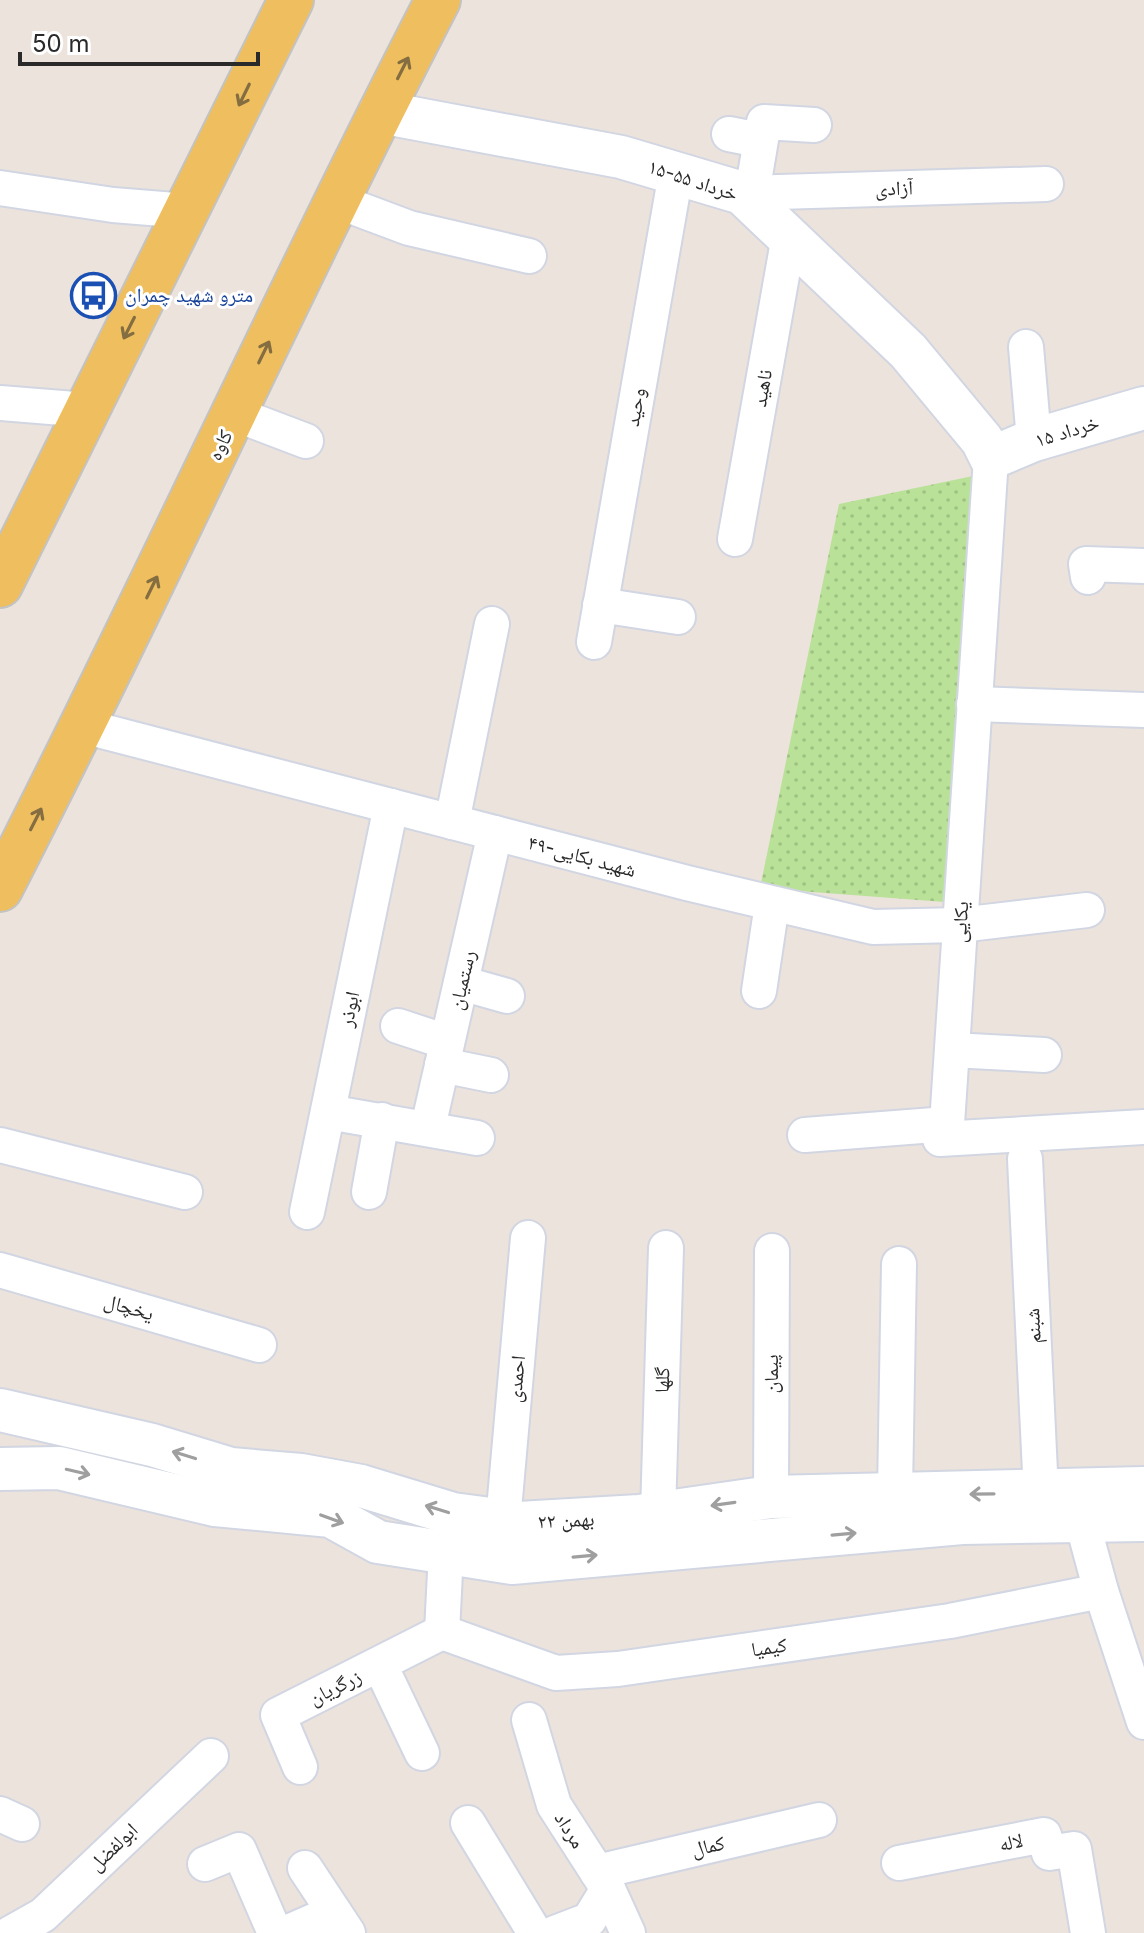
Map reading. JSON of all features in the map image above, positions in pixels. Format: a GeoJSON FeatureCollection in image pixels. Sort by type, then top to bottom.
{"type":"FeatureCollection","features":[{"type":"Feature","properties":{"kind":"main road"},"geometry":{"type":"LineString","coordinates":[[0,585],[291,0]]}},
{"type":"Feature","properties":{"kind":"main road","name":"کاوه"},"geometry":{"type":"LineString","coordinates":[[0,889],[83,726],[380,112],[438,0]]}},
{"type":"Feature","properties":{"kind":"street","name":"۱۵-۵۵ خرداد"},"geometry":{"type":"LineString","coordinates":[[380,112],[621,157],[747,193],[908,351],[982,440],[991,458]]}},
{"type":"Feature","properties":{"kind":"street"},"geometry":{"type":"LineString","coordinates":[[747,193],[744,137],[764,122],[814,125]]}},
{"type":"Feature","properties":{"kind":"street","name":"وحید"},"geometry":{"type":"LineString","coordinates":[[594,642],[676,173]]}},
{"type":"Feature","properties":{"kind":"street","name":"آزادی"},"geometry":{"type":"LineString","coordinates":[[747,193],[1046,184]]}},
{"type":"Feature","properties":{"kind":"street"},"geometry":{"type":"LineString","coordinates":[[0,188],[113,205],[187,211]]}},
{"type":"Feature","properties":{"kind":"street"},"geometry":{"type":"LineString","coordinates":[[337,201],[409,228],[529,256]]}},
{"type":"Feature","properties":{"kind":"street","name":"ناهید"},"geometry":{"type":"LineString","coordinates":[[735,539],[789,236]]}},
{"type":"Feature","properties":{"kind":"street"},"geometry":{"type":"LineString","coordinates":[[1026,347],[1034,440]]}},
{"type":"Feature","properties":{"kind":"street"},"geometry":{"type":"LineString","coordinates":[[0,403],[87,410]]}},
{"type":"Feature","properties":{"kind":"street","name":"۱۵ خرداد"},"geometry":{"type":"LineString","coordinates":[[991,458],[1034,440],[1144,408]]}},
{"type":"Feature","properties":{"kind":"street"},"geometry":{"type":"LineString","coordinates":[[235,414],[306,441]]}},
{"type":"Feature","properties":{"kind":"street","name":"یکایی"},"geometry":{"type":"LineString","coordinates":[[944,1131],[991,458]]}},
{"type":"Feature","properties":{"kind":"street"},"geometry":{"type":"LineString","coordinates":[[1088,577],[1086,564],[1144,566]]}},
{"type":"Feature","properties":{"kind":"street"},"geometry":{"type":"LineString","coordinates":[[600,605],[678,617]]}},
{"type":"Feature","properties":{"kind":"street"},"geometry":{"type":"LineString","coordinates":[[452,822],[492,624]]}},
{"type":"Feature","properties":{"kind":"street"},"geometry":{"type":"LineString","coordinates":[[974,704],[1144,710]]}},
{"type":"Feature","properties":{"kind":"street","name":"۴۹-شهید بکایی"},"geometry":{"type":"LineString","coordinates":[[83,726],[772,904],[873,927],[960,925],[1087,910]]}},
{"type":"Feature","properties":{"kind":"street","name":"ابوذر"},"geometry":{"type":"LineString","coordinates":[[307,1212],[391,806]]}},
{"type":"Feature","properties":{"kind":"street","name":"رستمیان"},"geometry":{"type":"LineString","coordinates":[[428,1127],[495,833]]}},
{"type":"Feature","properties":{"kind":"street"},"geometry":{"type":"LineString","coordinates":[[759,991],[772,904]]}},
{"type":"Feature","properties":{"kind":"street"},"geometry":{"type":"LineString","coordinates":[[461,983],[507,996]]}},
{"type":"Feature","properties":{"kind":"street"},"geometry":{"type":"LineString","coordinates":[[398,1026],[445,1054],[491,1075]]}},
{"type":"Feature","properties":{"kind":"street"},"geometry":{"type":"LineString","coordinates":[[952,1050],[1044,1055]]}},
{"type":"Feature","properties":{"kind":"street"},"geometry":{"type":"LineString","coordinates":[[328,1112],[428,1127],[477,1138]]}},
{"type":"Feature","properties":{"kind":"street"},"geometry":{"type":"LineString","coordinates":[[369,1192],[382,1120]]}},
{"type":"Feature","properties":{"kind":"street"},"geometry":{"type":"LineString","coordinates":[[805,1135],[1144,1127]]}},
{"type":"Feature","properties":{"kind":"street"},"geometry":{"type":"LineString","coordinates":[[0,1145],[185,1192]]}},
{"type":"Feature","properties":{"kind":"street","name":"شبنم"},"geometry":{"type":"LineString","coordinates":[[1025,1159],[1041,1493]]}},
{"type":"Feature","properties":{"kind":"street","name":"احمدی"},"geometry":{"type":"LineString","coordinates":[[503,1521],[528,1238]]}},
{"type":"Feature","properties":{"kind":"street","name":"گلها"},"geometry":{"type":"LineString","coordinates":[[658,1513],[666,1248]]}},
{"type":"Feature","properties":{"kind":"street","name":"پیمان"},"geometry":{"type":"LineString","coordinates":[[771,1497],[772,1251]]}},
{"type":"Feature","properties":{"kind":"street"},"geometry":{"type":"LineString","coordinates":[[895,1491],[899,1264]]}},
{"type":"Feature","properties":{"kind":"street","name":"یخچال"},"geometry":{"type":"LineString","coordinates":[[0,1270],[259,1345]]}},
{"type":"Feature","properties":{"kind":"street","name":"۲۲ بهمن"},"geometry":{"type":"LineString","coordinates":[[0,1410],[152,1445],[231,1469],[301,1475],[361,1486],[453,1514],[519,1523],[658,1513],[771,1497],[895,1491],[1041,1493],[1144,1488]]}},
{"type":"Feature","properties":{"kind":"street","name":"۲۲ بهمن"},"geometry":{"type":"LineString","coordinates":[[0,1469],[59,1468],[215,1505],[331,1516],[378,1542],[512,1563],[962,1523],[1144,1520]]}},
{"type":"Feature","properties":{"kind":"street"},"geometry":{"type":"LineString","coordinates":[[1082,1521],[1101,1591],[1144,1722]]}},
{"type":"Feature","properties":{"kind":"street"},"geometry":{"type":"LineString","coordinates":[[442,1632],[446,1552]]}},
{"type":"Feature","properties":{"kind":"street","name":"کیمیا"},"geometry":{"type":"LineString","coordinates":[[442,1632],[556,1673],[618,1669],[934,1623],[1101,1591]]}},
{"type":"Feature","properties":{"kind":"street","name":"زرگریان"},"geometry":{"type":"LineString","coordinates":[[300,1767],[278,1715],[442,1632]]}},
{"type":"Feature","properties":{"kind":"street"},"geometry":{"type":"LineString","coordinates":[[380,1665],[422,1753]]}},
{"type":"Feature","properties":{"kind":"street","name":"مرداد"},"geometry":{"type":"LineString","coordinates":[[529,1720],[554,1805],[603,1881],[628,1933]]}},
{"type":"Feature","properties":{"kind":"street","name":"ابولفضل"},"geometry":{"type":"LineString","coordinates":[[11,1933],[43,1915],[163,1798],[211,1756]]}},
{"type":"Feature","properties":{"kind":"street","name":"کمال"},"geometry":{"type":"LineString","coordinates":[[603,1881],[819,1820]]}},
{"type":"Feature","properties":{"kind":"street"},"geometry":{"type":"LineString","coordinates":[[468,1823],[535,1933]]}},
{"type":"Feature","properties":{"kind":"street","name":"لاله"},"geometry":{"type":"LineString","coordinates":[[899,1863],[1044,1835],[1049,1853],[1074,1849],[1088,1933]]}},
{"type":"Feature","properties":{"kind":"street"},"geometry":{"type":"LineString","coordinates":[[205,1864],[239,1850],[275,1933]]}},
{"type":"Feature","properties":{"kind":"street"},"geometry":{"type":"LineString","coordinates":[[286,1933],[341,1922],[305,1868]]}},
{"type":"Feature","properties":{"kind":"street"},"geometry":{"type":"LineString","coordinates":[[555,1933],[589,1920],[603,1881]]}},
{"type":"Feature","properties":{"kind":"green space"},"geometry":{"type":"Polygon","coordinates":[[[973,476],[945,902],[760,888],[839,504],[973,476]]]}},
{"type":"Feature","properties":{"kind":"place","name":"مترو شهید چمران"},"geometry":{"type":"Point","coordinates":[94,295]}}]}
